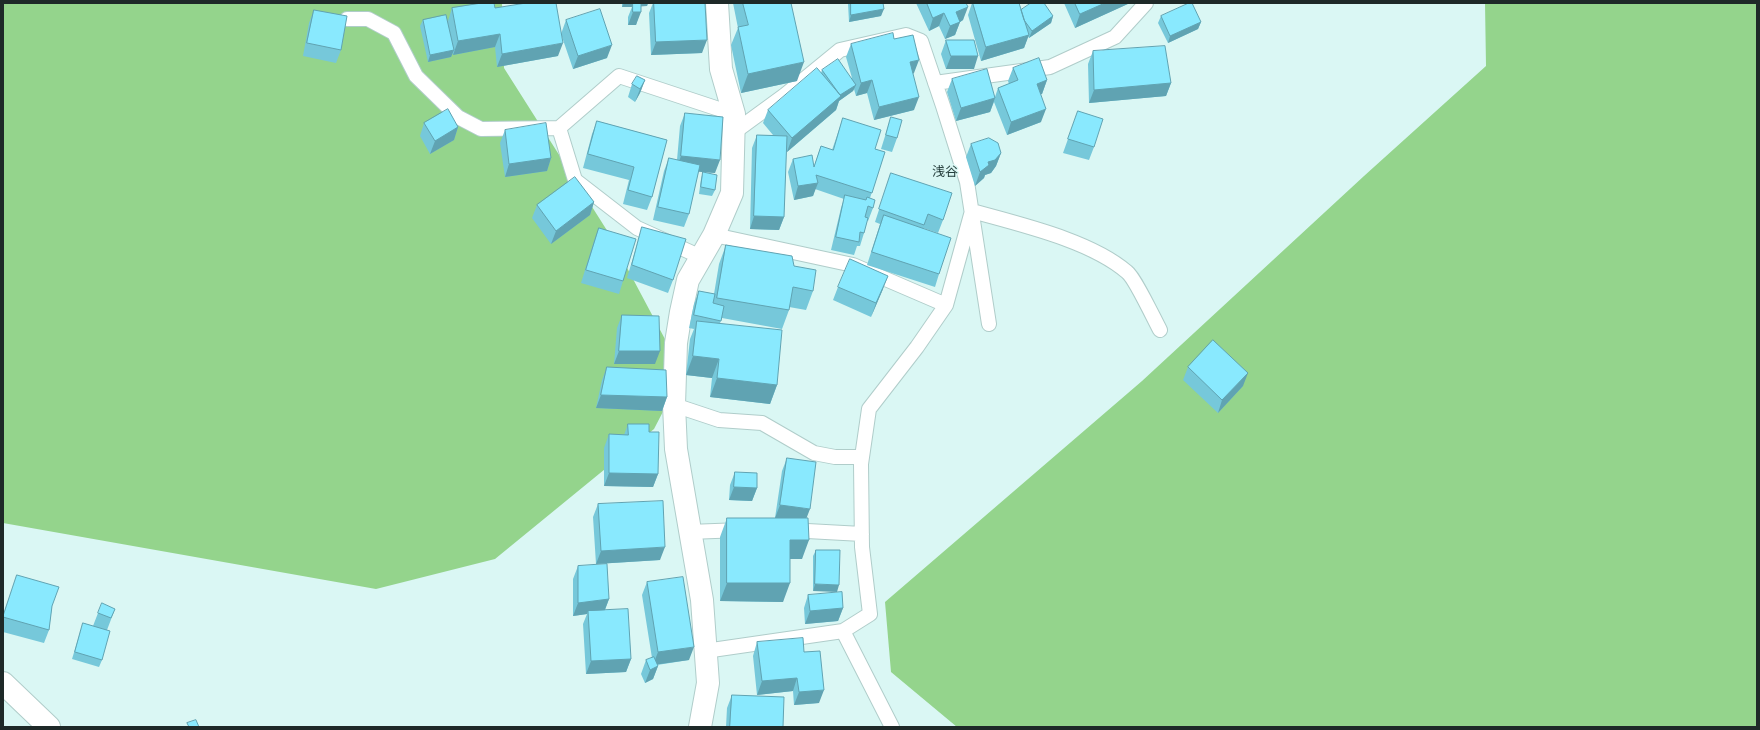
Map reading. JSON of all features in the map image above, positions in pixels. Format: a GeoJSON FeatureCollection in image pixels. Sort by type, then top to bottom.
{"type":"FeatureCollection","features":[{"type":"Feature","properties":{"kind":"street"},"geometry":{"type":"LineString","coordinates":[[700,727],[708,682],[702,600],[689,532],[676,449],[674,405],[676,344],[688,280],[714,235],[732,193],[733,123],[721,69],[717,3]]}},
{"type":"Feature","properties":{"kind":"street"},"geometry":{"type":"LineString","coordinates":[[3,683],[49,727]]}},
{"type":"Feature","properties":{"kind":"lane"},"geometry":{"type":"LineString","coordinates":[[935,83],[1050,67],[1115,37],[1146,3]]}},
{"type":"Feature","properties":{"kind":"lane"},"geometry":{"type":"LineString","coordinates":[[347,19],[368,19],[394,33],[416,76],[458,117],[481,129],[559,128],[619,76],[733,123],[785,95],[840,50],[906,35],[920,41],[967,182],[989,324]]}},
{"type":"Feature","properties":{"kind":"lane"},"geometry":{"type":"LineString","coordinates":[[559,128],[575,180],[637,228],[701,257]]}},
{"type":"Feature","properties":{"kind":"lane"},"geometry":{"type":"LineString","coordinates":[[705,651],[843,631],[870,614],[862,547],[861,464],[869,409],[917,347],[946,305],[972,211]]}},
{"type":"Feature","properties":{"kind":"lane"},"geometry":{"type":"LineString","coordinates":[[972,211],[1038,230],[1094,251],[1129,272],[1160,330]]}},
{"type":"Feature","properties":{"kind":"lane"},"geometry":{"type":"LineString","coordinates":[[714,235],[853,265],[946,305]]}},
{"type":"Feature","properties":{"kind":"lane"},"geometry":{"type":"LineString","coordinates":[[674,405],[719,420],[762,423],[814,453],[835,457],[862,457]]}},
{"type":"Feature","properties":{"kind":"lane"},"geometry":{"type":"LineString","coordinates":[[776,529],[862,534]]}},
{"type":"Feature","properties":{"kind":"lane"},"geometry":{"type":"LineString","coordinates":[[689,532],[752,530]]}},
{"type":"Feature","properties":{"kind":"lane"},"geometry":{"type":"LineString","coordinates":[[843,631],[892,727]]}},
{"type":"Feature","properties":{"kind":"green space"},"geometry":{"type":"Polygon","coordinates":[[[3,3],[502,3],[504,68],[608,232],[683,373],[654,429],[495,559],[376,589],[3,523],[3,3]]]}},
{"type":"Feature","properties":{"kind":"green space"},"geometry":{"type":"Polygon","coordinates":[[[1485,3],[1757,3],[1757,727],[957,727],[891,672],[885,602],[1142,381],[1364,176],[1486,66],[1485,3]]]}},
{"type":"Feature","properties":{"kind":"building"},"geometry":{"type":"Polygon","coordinates":[[[482,3],[494,3],[495,8],[526,3],[556,3],[563,43],[502,54],[500,34],[458,41],[452,8],[482,3]]]}},
{"type":"Feature","properties":{"kind":"building"},"geometry":{"type":"Polygon","coordinates":[[[633,3],[641,3],[641,12],[633,12],[633,3]]]}},
{"type":"Feature","properties":{"kind":"building"},"geometry":{"type":"Polygon","coordinates":[[[654,3],[705,3],[707,40],[656,42],[654,3]]]}},
{"type":"Feature","properties":{"kind":"building"},"geometry":{"type":"Polygon","coordinates":[[[743,3],[791,3],[804,62],[748,74],[738,27],[748,25],[743,3]]]}},
{"type":"Feature","properties":{"kind":"building"},"geometry":{"type":"Polygon","coordinates":[[[851,3],[883,3],[884,9],[851,15],[851,3]]]}},
{"type":"Feature","properties":{"kind":"building"},"geometry":{"type":"Polygon","coordinates":[[[927,3],[966,3],[968,7],[956,12],[960,22],[950,26],[944,13],[933,18],[927,3]]]}},
{"type":"Feature","properties":{"kind":"building"},"geometry":{"type":"Polygon","coordinates":[[[973,3],[1019,3],[1029,35],[986,47],[973,3]]]}},
{"type":"Feature","properties":{"kind":"building"},"geometry":{"type":"Polygon","coordinates":[[[1031,3],[1044,3],[1053,16],[1032,31],[1024,20],[1021,10],[1031,3]]]}},
{"type":"Feature","properties":{"kind":"building"},"geometry":{"type":"Polygon","coordinates":[[[1075,3],[1105,3],[1080,14],[1075,3]]]}},
{"type":"Feature","properties":{"kind":"building"},"geometry":{"type":"Polygon","coordinates":[[[1192,3],[1201,22],[1170,36],[1161,16],[1192,3]]]}},
{"type":"Feature","properties":{"kind":"building"},"geometry":{"type":"Polygon","coordinates":[[[600,9],[612,45],[578,56],[566,20],[600,9]]]}},
{"type":"Feature","properties":{"kind":"building"},"geometry":{"type":"Polygon","coordinates":[[[314,10],[347,16],[341,50],[307,43],[314,10]]]}},
{"type":"Feature","properties":{"kind":"building"},"geometry":{"type":"Polygon","coordinates":[[[446,15],[454,50],[430,55],[423,20],[446,15]]]}},
{"type":"Feature","properties":{"kind":"building"},"geometry":{"type":"Polygon","coordinates":[[[893,33],[894,39],[913,35],[919,60],[910,62],[919,97],[879,107],[872,80],[861,83],[851,44],[893,33]]]}},
{"type":"Feature","properties":{"kind":"building"},"geometry":{"type":"Polygon","coordinates":[[[946,40],[974,40],[978,56],[951,56],[946,40]]]}},
{"type":"Feature","properties":{"kind":"building"},"geometry":{"type":"Polygon","coordinates":[[[1165,46],[1171,83],[1094,90],[1093,51],[1165,46]]]}},
{"type":"Feature","properties":{"kind":"building"},"geometry":{"type":"Polygon","coordinates":[[[1039,58],[1047,80],[1037,84],[1046,109],[1011,122],[998,88],[1018,80],[1013,68],[1039,58]]]}},
{"type":"Feature","properties":{"kind":"building"},"geometry":{"type":"Polygon","coordinates":[[[838,59],[856,85],[840,95],[822,70],[838,59]]]}},
{"type":"Feature","properties":{"kind":"building"},"geometry":{"type":"Polygon","coordinates":[[[817,68],[841,96],[792,138],[768,110],[817,68]]]}},
{"type":"Feature","properties":{"kind":"building"},"geometry":{"type":"Polygon","coordinates":[[[987,69],[995,98],[961,108],[952,79],[987,69]]]}},
{"type":"Feature","properties":{"kind":"building"},"geometry":{"type":"Polygon","coordinates":[[[637,76],[645,80],[640,89],[632,84],[637,76]]]}},
{"type":"Feature","properties":{"kind":"building"},"geometry":{"type":"Polygon","coordinates":[[[448,109],[458,127],[435,141],[424,123],[448,109]]]}},
{"type":"Feature","properties":{"kind":"building"},"geometry":{"type":"Polygon","coordinates":[[[1078,111],[1103,119],[1094,147],[1068,139],[1078,111]]]}},
{"type":"Feature","properties":{"kind":"building"},"geometry":{"type":"Polygon","coordinates":[[[685,113],[723,117],[720,160],[681,156],[685,113]]]}},
{"type":"Feature","properties":{"kind":"building"},"geometry":{"type":"Polygon","coordinates":[[[891,117],[902,120],[897,138],[886,135],[891,117]]]}},
{"type":"Feature","properties":{"kind":"building"},"geometry":{"type":"Polygon","coordinates":[[[843,118],[881,130],[875,149],[885,152],[872,193],[816,175],[818,183],[798,186],[793,159],[812,155],[814,167],[821,146],[833,150],[843,118]]]}},
{"type":"Feature","properties":{"kind":"building"},"geometry":{"type":"Polygon","coordinates":[[[597,121],[667,140],[652,197],[628,190],[634,167],[588,154],[597,121]]]}},
{"type":"Feature","properties":{"kind":"building"},"geometry":{"type":"Polygon","coordinates":[[[546,123],[551,158],[509,164],[505,130],[546,123]]]}},
{"type":"Feature","properties":{"kind":"building"},"geometry":{"type":"Polygon","coordinates":[[[757,135],[787,136],[784,217],[754,216],[757,135]]]}},
{"type":"Feature","properties":{"kind":"building"},"geometry":{"type":"Polygon","coordinates":[[[989,138],[998,143],[1001,153],[995,160],[988,162],[989,165],[980,172],[971,144],[989,138]]]}},
{"type":"Feature","properties":{"kind":"building"},"geometry":{"type":"Polygon","coordinates":[[[669,158],[700,165],[689,214],[658,207],[669,158]]]}},
{"type":"Feature","properties":{"kind":"building"},"geometry":{"type":"Polygon","coordinates":[[[703,172],[717,175],[715,190],[701,187],[703,172]]]}},
{"type":"Feature","properties":{"kind":"building"},"geometry":{"type":"Polygon","coordinates":[[[891,173],[952,193],[943,220],[928,214],[924,225],[879,209],[891,173]]]}},
{"type":"Feature","properties":{"kind":"building"},"geometry":{"type":"Polygon","coordinates":[[[575,177],[594,202],[556,231],[537,205],[575,177]]]}},
{"type":"Feature","properties":{"kind":"building"},"geometry":{"type":"Polygon","coordinates":[[[845,195],[866,200],[867,197],[875,200],[873,208],[868,206],[865,217],[868,218],[864,233],[860,232],[859,242],[836,237],[845,195]]]}},
{"type":"Feature","properties":{"kind":"building"},"geometry":{"type":"Polygon","coordinates":[[[884,215],[951,238],[939,274],[872,252],[884,215]]]}},
{"type":"Feature","properties":{"kind":"building"},"geometry":{"type":"Polygon","coordinates":[[[642,227],[686,239],[673,280],[632,265],[642,227]]]}},
{"type":"Feature","properties":{"kind":"building"},"geometry":{"type":"Polygon","coordinates":[[[599,228],[636,239],[623,281],[586,270],[599,228]]]}},
{"type":"Feature","properties":{"kind":"building"},"geometry":{"type":"Polygon","coordinates":[[[726,245],[792,256],[794,266],[816,270],[813,291],[793,287],[789,310],[717,298],[726,245]]]}},
{"type":"Feature","properties":{"kind":"building"},"geometry":{"type":"Polygon","coordinates":[[[850,259],[888,276],[876,303],[838,287],[850,259]]]}},
{"type":"Feature","properties":{"kind":"building"},"geometry":{"type":"Polygon","coordinates":[[[699,291],[715,294],[713,303],[724,306],[721,321],[694,315],[699,291]]]}},
{"type":"Feature","properties":{"kind":"building"},"geometry":{"type":"Polygon","coordinates":[[[622,315],[659,316],[660,351],[619,351],[622,315]]]}},
{"type":"Feature","properties":{"kind":"building"},"geometry":{"type":"Polygon","coordinates":[[[697,321],[782,330],[777,385],[717,378],[719,359],[693,356],[697,321]]]}},
{"type":"Feature","properties":{"kind":"building"},"geometry":{"type":"Polygon","coordinates":[[[1213,340],[1248,373],[1222,400],[1188,367],[1213,340]]]}},
{"type":"Feature","properties":{"kind":"building"},"geometry":{"type":"Polygon","coordinates":[[[607,367],[666,370],[667,397],[601,395],[607,367]]]}},
{"type":"Feature","properties":{"kind":"building"},"geometry":{"type":"Polygon","coordinates":[[[628,424],[649,424],[649,432],[659,432],[658,474],[609,473],[609,434],[628,435],[628,424]]]}},
{"type":"Feature","properties":{"kind":"building"},"geometry":{"type":"Polygon","coordinates":[[[787,458],[816,462],[810,509],[780,505],[787,458]]]}},
{"type":"Feature","properties":{"kind":"building"},"geometry":{"type":"Polygon","coordinates":[[[735,472],[757,473],[757,488],[734,487],[735,472]]]}},
{"type":"Feature","properties":{"kind":"building"},"geometry":{"type":"Polygon","coordinates":[[[663,501],[665,547],[601,551],[598,504],[663,501]]]}},
{"type":"Feature","properties":{"kind":"building"},"geometry":{"type":"Polygon","coordinates":[[[727,518],[808,518],[809,540],[790,540],[790,583],[727,583],[727,518]]]}},
{"type":"Feature","properties":{"kind":"building"},"geometry":{"type":"Polygon","coordinates":[[[816,550],[840,550],[839,585],[815,584],[816,550]]]}},
{"type":"Feature","properties":{"kind":"building"},"geometry":{"type":"Polygon","coordinates":[[[607,564],[609,599],[578,603],[578,566],[607,564]]]}},
{"type":"Feature","properties":{"kind":"building"},"geometry":{"type":"Polygon","coordinates":[[[17,575],[59,587],[52,606],[49,630],[3,617],[17,575]]]}},
{"type":"Feature","properties":{"kind":"building"},"geometry":{"type":"Polygon","coordinates":[[[683,577],[694,647],[658,652],[647,582],[683,577]]]}},
{"type":"Feature","properties":{"kind":"building"},"geometry":{"type":"Polygon","coordinates":[[[842,592],[843,608],[810,611],[808,595],[842,592]]]}},
{"type":"Feature","properties":{"kind":"building"},"geometry":{"type":"Polygon","coordinates":[[[102,603],[115,609],[111,618],[98,613],[102,603]]]}},
{"type":"Feature","properties":{"kind":"building"},"geometry":{"type":"Polygon","coordinates":[[[628,609],[631,659],[591,661],[588,611],[628,609]]]}},
{"type":"Feature","properties":{"kind":"building"},"geometry":{"type":"Polygon","coordinates":[[[83,623],[110,631],[102,660],[75,652],[83,623]]]}},
{"type":"Feature","properties":{"kind":"building"},"geometry":{"type":"Polygon","coordinates":[[[803,638],[804,652],[820,651],[824,690],[799,692],[797,678],[762,681],[757,642],[803,638]]]}},
{"type":"Feature","properties":{"kind":"building"},"geometry":{"type":"Polygon","coordinates":[[[654,657],[658,666],[650,670],[646,660],[654,657]]]}},
{"type":"Feature","properties":{"kind":"building"},"geometry":{"type":"Polygon","coordinates":[[[732,695],[784,697],[783,727],[730,727],[732,695]]]}},
{"type":"Feature","properties":{"kind":"building"},"geometry":{"type":"Polygon","coordinates":[[[196,720],[199,727],[189,727],[187,723],[196,720]]]}},
{"type":"Feature","properties":{"kind":"district","name":"浅谷"},"geometry":{"type":"Point","coordinates":[945,172]}}]}
